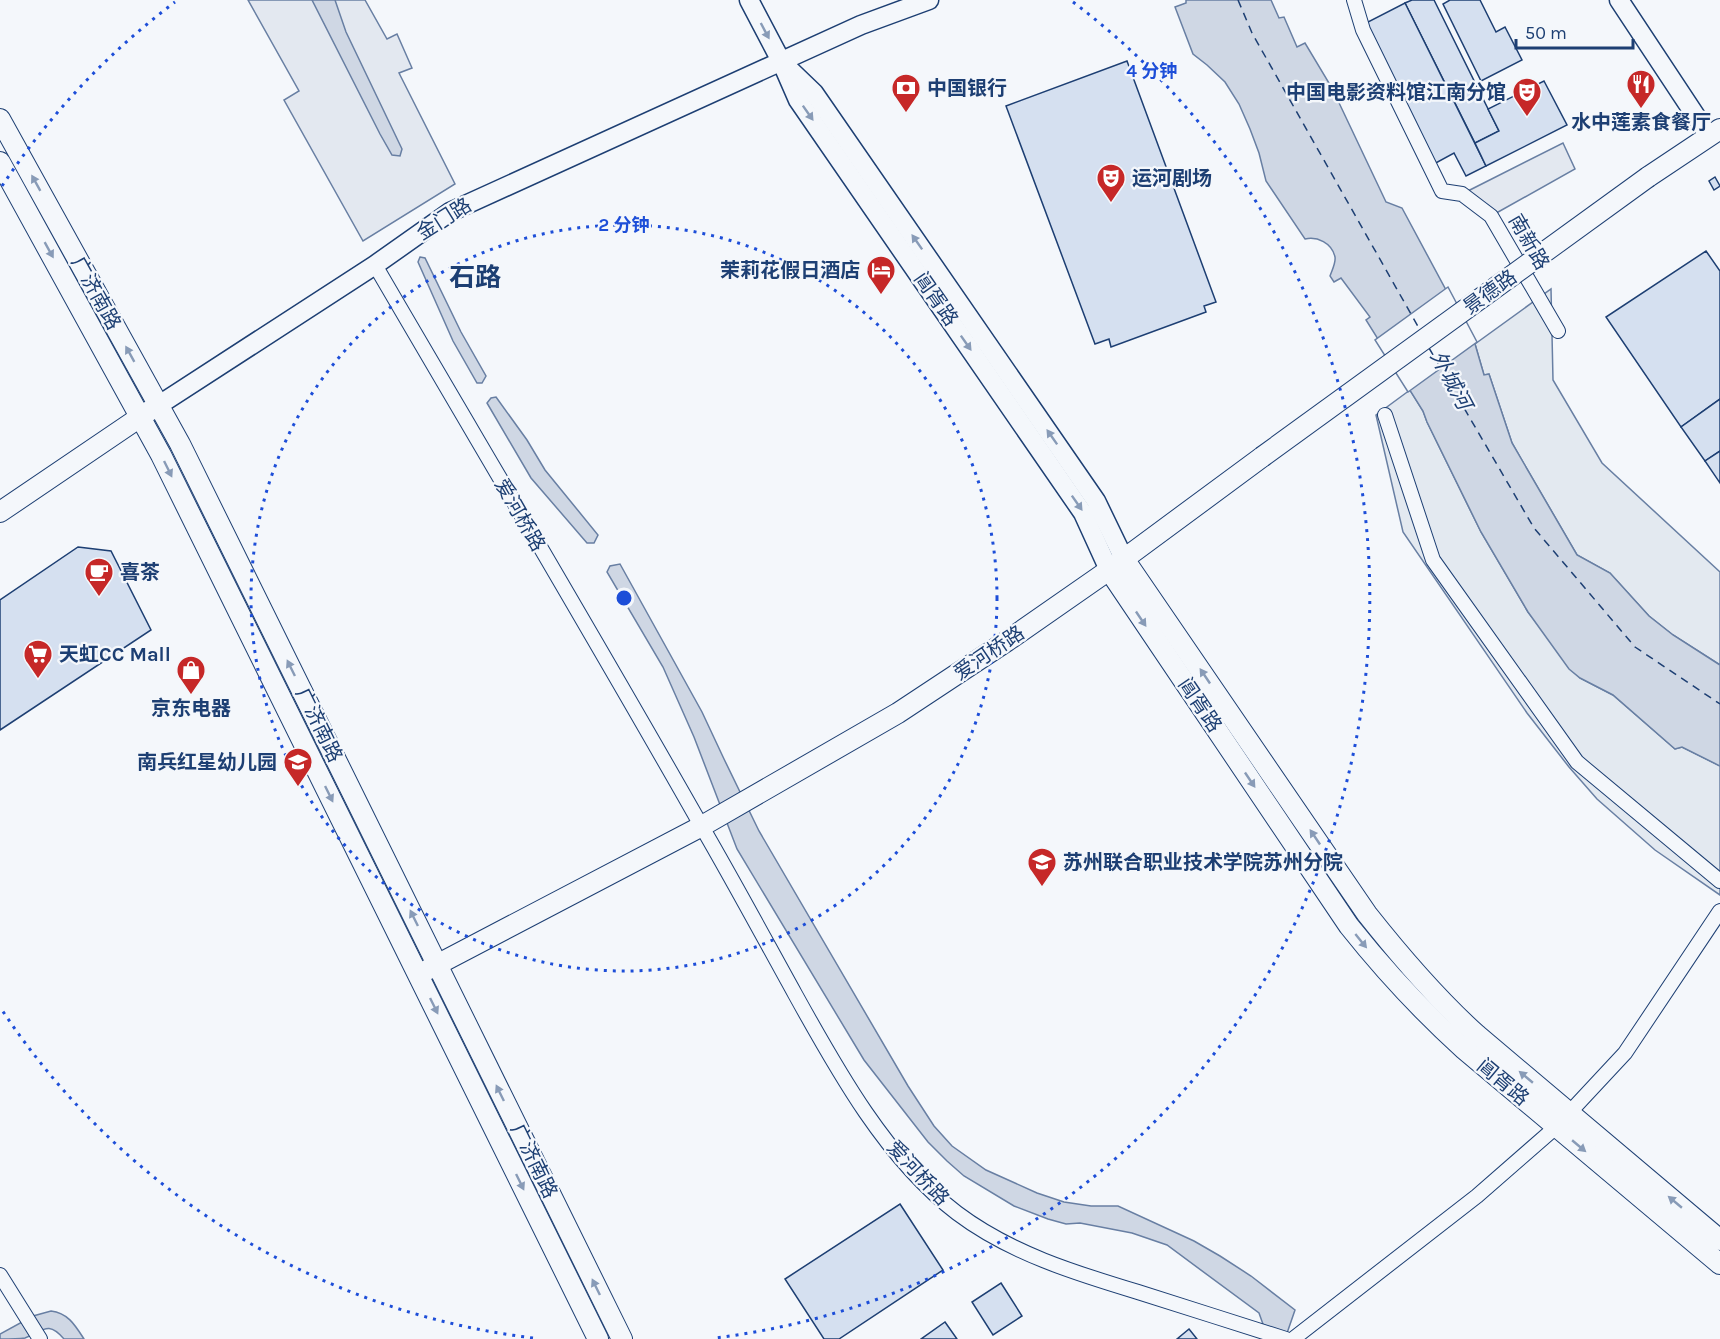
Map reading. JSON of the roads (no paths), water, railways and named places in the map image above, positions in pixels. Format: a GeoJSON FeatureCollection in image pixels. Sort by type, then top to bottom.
{"type":"FeatureCollection","features":[{"type":"Feature","properties":{"kind":"main road","name":"广济南路"},"geometry":{"type":"LineString","coordinates":[[0,119],[180,444],[622,1339]]}},
{"type":"Feature","properties":{"kind":"main road","name":"景德路"},"geometry":{"type":"LineString","coordinates":[[1262,458],[1648,177],[1715,133]]}},
{"type":"Feature","properties":{"kind":"main road","name":"广济南路"},"geometry":{"type":"LineString","coordinates":[[0,162],[161,456],[598,1339]]}},
{"type":"Feature","properties":{"kind":"main road","name":"金门路"},"geometry":{"type":"LineString","coordinates":[[0,512],[159,405]]}},
{"type":"Feature","properties":{"kind":"main road","name":"爱河桥路"},"geometry":{"type":"LineString","coordinates":[[418,974],[706,823],[898,713],[1117,565],[1262,458]]}},
{"type":"Feature","properties":{"kind":"main road","name":"阊胥路"},"geometry":{"type":"LineString","coordinates":[[1117,565],[1408,966],[1563,1120],[1720,1264]]}},
{"type":"Feature","properties":{"kind":"main road","name":"阊胥路"},"geometry":{"type":"LineString","coordinates":[[1563,1120],[1720,1239]]}},
{"type":"Feature","properties":{"kind":"street","name":"阊胥路"},"geometry":{"type":"LineString","coordinates":[[749,0],[781,62],[814,93],[1096,501],[1117,565]]}},
{"type":"Feature","properties":{"kind":"street","name":"金门路"},"geometry":{"type":"LineString","coordinates":[[159,405],[375,265],[441,217],[463,205],[861,25],[929,0]]}},
{"type":"Feature","properties":{"kind":"street","name":"南新路"},"geometry":{"type":"LineString","coordinates":[[1354,0],[1363,30],[1442,191],[1462,194],[1491,216],[1558,331]]}},
{"type":"Feature","properties":{"kind":"street"},"geometry":{"type":"LineString","coordinates":[[1619,0],[1715,133]]}},
{"type":"Feature","properties":{"kind":"street","name":"爱河桥路"},"geometry":{"type":"LineString","coordinates":[[375,265],[706,823],[818,1036],[844,1079],[892,1146],[932,1192],[977,1228],[1016,1249],[1102,1281],[1286,1339]]}},
{"type":"Feature","properties":{"kind":"street"},"geometry":{"type":"LineString","coordinates":[[1385,415],[1433,560],[1577,762],[1720,881]]}},
{"type":"Feature","properties":{"kind":"street"},"geometry":{"type":"LineString","coordinates":[[1293,1339],[1476,1196],[1563,1120],[1625,1053],[1720,911]]}},
{"type":"Feature","properties":{"kind":"street"},"geometry":{"type":"LineString","coordinates":[[0,1275],[39,1337]]}},
{"type":"Feature","properties":{"kind":"water"},"geometry":{"type":"Polygon","coordinates":[[[312,0],[335,0],[346,32],[402,149],[400,156],[392,155],[380,134],[312,0]]]}},
{"type":"Feature","properties":{"kind":"water","name":"外城河"},"geometry":{"type":"Polygon","coordinates":[[[1186,0],[1271,0],[1279,18],[1284,17],[1297,47],[1305,43],[1332,88],[1386,202],[1402,208],[1475,344],[1484,375],[1489,374],[1512,443],[1577,555],[1610,573],[1649,616],[1673,635],[1720,665],[1720,766],[1682,747],[1675,749],[1613,695],[1580,678],[1569,669],[1528,612],[1481,532],[1423,411],[1366,320],[1370,317],[1341,278],[1334,282],[1330,276],[1335,262],[1331,248],[1323,242],[1310,238],[1305,239],[1266,181],[1259,153],[1239,104],[1225,82],[1193,54],[1175,7],[1186,3],[1186,0]]]}},
{"type":"Feature","properties":{"kind":"water"},"geometry":{"type":"Polygon","coordinates":[[[420,257],[425,258],[461,332],[486,376],[482,383],[477,383],[453,341],[418,262],[420,257]]]}},
{"type":"Feature","properties":{"kind":"water"},"geometry":{"type":"Polygon","coordinates":[[[496,397],[545,470],[598,535],[594,543],[587,543],[531,478],[487,403],[491,398],[496,397]]]}},
{"type":"Feature","properties":{"kind":"water"},"geometry":{"type":"Polygon","coordinates":[[[620,564],[702,712],[759,831],[908,1086],[934,1126],[952,1146],[986,1170],[1037,1193],[1064,1202],[1091,1206],[1118,1206],[1194,1241],[1220,1256],[1251,1276],[1295,1310],[1285,1339],[1260,1339],[1264,1327],[1259,1313],[1167,1245],[1132,1233],[1080,1223],[1066,1224],[1014,1206],[964,1176],[928,1142],[864,1060],[737,849],[694,737],[663,667],[607,572],[610,566],[620,564]]]}},
{"type":"Feature","properties":{"kind":"water"},"geometry":{"type":"Polygon","coordinates":[[[51,1311],[67,1317],[84,1339],[64,1339],[49,1328],[25,1338],[0,1339],[0,1334],[33,1316],[51,1311]]]}},
{"type":"Feature","properties":{"kind":"place","name":"水中莲素食餐厅"},"geometry":{"type":"Point","coordinates":[1641,110]}},
{"type":"Feature","properties":{"kind":"place","name":"中国银行"},"geometry":{"type":"Point","coordinates":[906,114]}},
{"type":"Feature","properties":{"kind":"place","name":"中国电影资料馆江南分馆"},"geometry":{"type":"Point","coordinates":[1527,118]}},
{"type":"Feature","properties":{"kind":"place","name":"运河剧场"},"geometry":{"type":"Point","coordinates":[1111,204]}},
{"type":"Feature","properties":{"kind":"place","name":"茉莉花假日酒店"},"geometry":{"type":"Point","coordinates":[881,296]}},
{"type":"Feature","properties":{"kind":"place","name":"喜茶"},"geometry":{"type":"Point","coordinates":[99,598]}},
{"type":"Feature","properties":{"kind":"place","name":"天虹CC Mall"},"geometry":{"type":"Point","coordinates":[38,680]}},
{"type":"Feature","properties":{"kind":"place","name":"京东电器"},"geometry":{"type":"Point","coordinates":[191,696]}},
{"type":"Feature","properties":{"kind":"place","name":"南兵红星幼儿园"},"geometry":{"type":"Point","coordinates":[298,788]}},
{"type":"Feature","properties":{"kind":"place","name":"苏州联合职业技术学院苏州分院"},"geometry":{"type":"Point","coordinates":[1042,888]}},
{"type":"Feature","properties":{"kind":"district","name":"石路"},"geometry":{"type":"Point","coordinates":[475,277]}}]}
